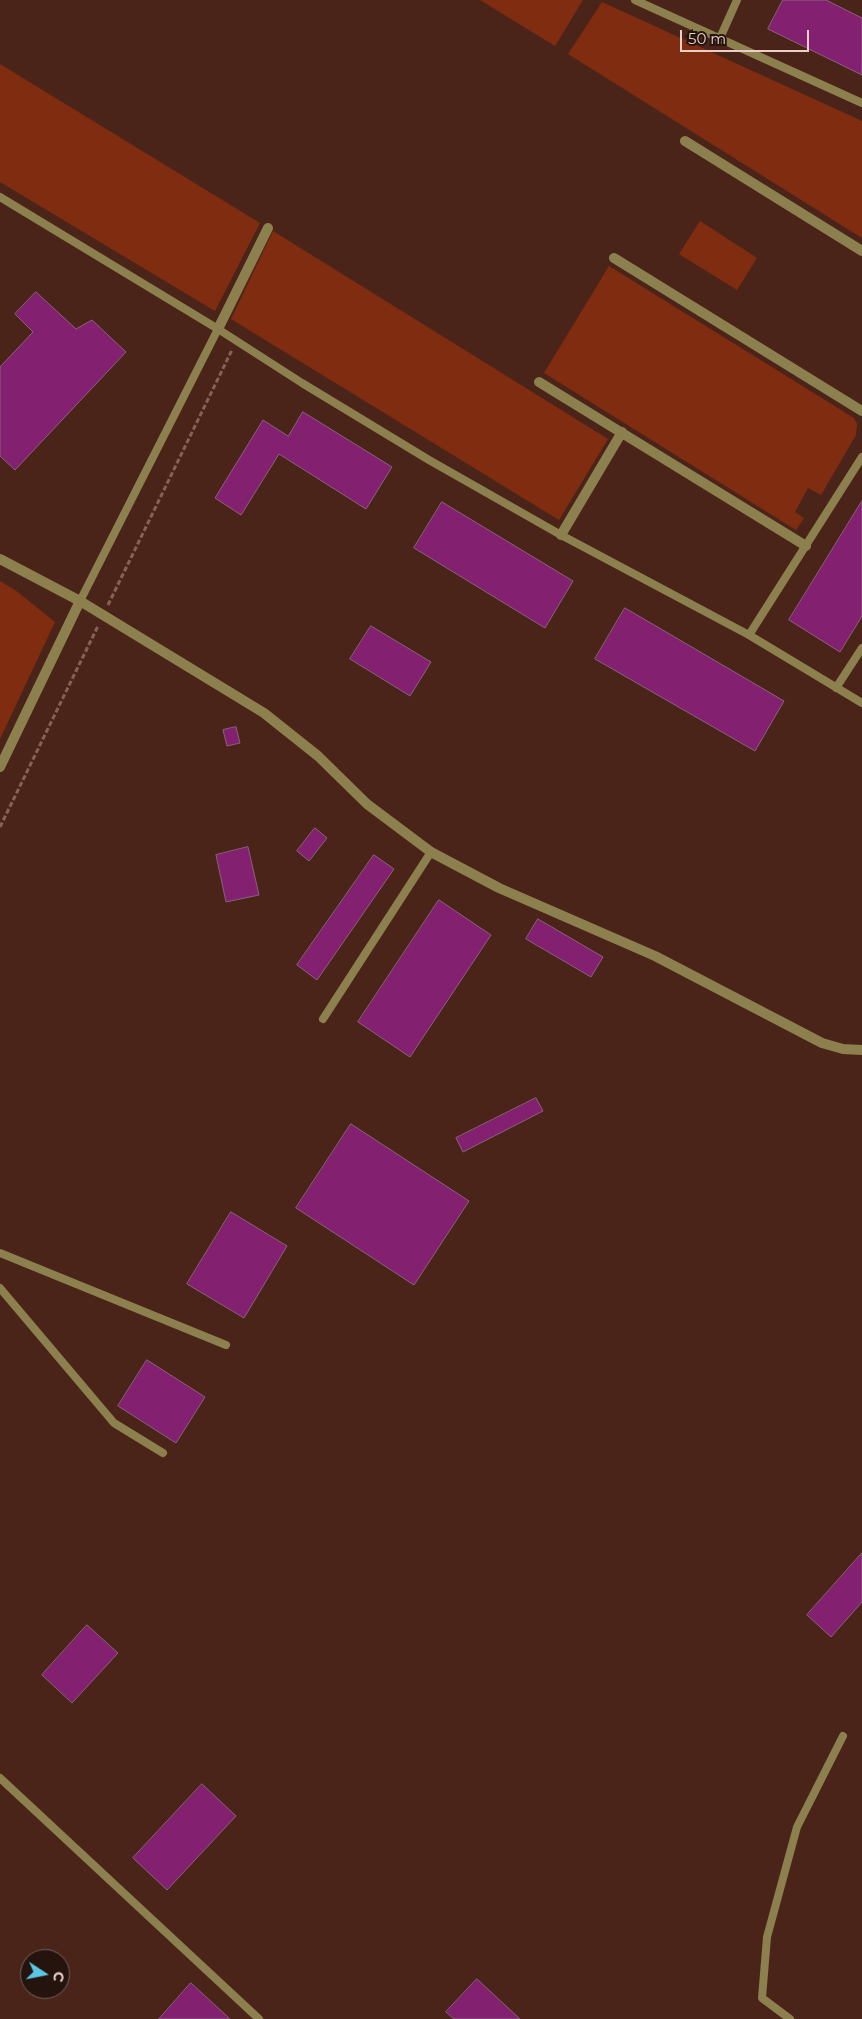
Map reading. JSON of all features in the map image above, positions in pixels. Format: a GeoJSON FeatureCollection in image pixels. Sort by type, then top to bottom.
{"type":"FeatureCollection","features":[{"type":"Feature","properties":{"kind":"street"},"geometry":{"type":"LineString","coordinates":[[685,141],[862,251]]}},
{"type":"Feature","properties":{"kind":"street"},"geometry":{"type":"LineString","coordinates":[[218,328],[268,228]]}},
{"type":"Feature","properties":{"kind":"street"},"geometry":{"type":"LineString","coordinates":[[614,258],[862,412]]}},
{"type":"Feature","properties":{"kind":"street"},"geometry":{"type":"LineString","coordinates":[[539,382],[806,546]]}},
{"type":"Feature","properties":{"kind":"street"},"geometry":{"type":"LineString","coordinates":[[561,535],[622,432]]}},
{"type":"Feature","properties":{"kind":"street"},"geometry":{"type":"LineString","coordinates":[[0,559],[80,601],[264,713],[318,756],[367,804],[431,852],[499,888],[655,956],[822,1043],[843,1049],[862,1050]]}},
{"type":"Feature","properties":{"kind":"street"},"geometry":{"type":"LineString","coordinates":[[0,767],[80,601]]}},
{"type":"Feature","properties":{"kind":"lane"},"geometry":{"type":"LineString","coordinates":[[635,0],[862,103]]}},
{"type":"Feature","properties":{"kind":"lane"},"geometry":{"type":"LineString","coordinates":[[720,38],[737,0]]}},
{"type":"Feature","properties":{"kind":"lane"},"geometry":{"type":"LineString","coordinates":[[0,197],[218,328],[302,383],[429,460],[561,535],[749,635],[862,703]]}},
{"type":"Feature","properties":{"kind":"lane"},"geometry":{"type":"LineString","coordinates":[[80,601],[218,328]]}},
{"type":"Feature","properties":{"kind":"lane"},"geometry":{"type":"LineString","coordinates":[[749,635],[862,457]]}},
{"type":"Feature","properties":{"kind":"lane"},"geometry":{"type":"LineString","coordinates":[[836,688],[862,648]]}},
{"type":"Feature","properties":{"kind":"lane"},"geometry":{"type":"LineString","coordinates":[[323,1019],[431,852]]}},
{"type":"Feature","properties":{"kind":"lane"},"geometry":{"type":"LineString","coordinates":[[0,1252],[226,1345]]}},
{"type":"Feature","properties":{"kind":"lane"},"geometry":{"type":"LineString","coordinates":[[0,1288],[114,1423],[163,1453]]}},
{"type":"Feature","properties":{"kind":"lane"},"geometry":{"type":"LineString","coordinates":[[790,2019],[762,1998],[767,1937],[797,1827],[843,1736]]}},
{"type":"Feature","properties":{"kind":"lane"},"geometry":{"type":"LineString","coordinates":[[0,1778],[259,2019]]}},
{"type":"Feature","properties":{"kind":"path"},"geometry":{"type":"LineString","coordinates":[[0,827],[232,349]]}},
{"type":"Feature","properties":{"kind":"shaded area"},"geometry":{"type":"Polygon","coordinates":[[[480,0],[583,0],[555,46],[480,0]]]}},
{"type":"Feature","properties":{"kind":"shaded area"},"geometry":{"type":"Polygon","coordinates":[[[602,2],[862,121],[862,238],[568,54],[602,2]]]}},
{"type":"Feature","properties":{"kind":"shaded area"},"geometry":{"type":"Polygon","coordinates":[[[0,64],[260,223],[215,311],[0,182],[0,64]]]}},
{"type":"Feature","properties":{"kind":"shaded area"},"geometry":{"type":"Polygon","coordinates":[[[700,221],[757,258],[737,290],[679,254],[700,221]]]}},
{"type":"Feature","properties":{"kind":"shaded area"},"geometry":{"type":"Polygon","coordinates":[[[273,231],[608,439],[559,520],[231,319],[273,231]]]}},
{"type":"Feature","properties":{"kind":"shaded area"},"geometry":{"type":"Polygon","coordinates":[[[609,266],[854,418],[857,424],[856,435],[821,495],[808,488],[795,512],[804,518],[796,530],[544,373],[609,266]]]}},
{"type":"Feature","properties":{"kind":"shaded area"},"geometry":{"type":"Polygon","coordinates":[[[0,581],[15,590],[55,622],[0,739],[0,581]]]}},
{"type":"Feature","properties":{"kind":"building"},"geometry":{"type":"Polygon","coordinates":[[[783,0],[826,0],[862,18],[862,75],[768,29],[783,0]]]}},
{"type":"Feature","properties":{"kind":"building"},"geometry":{"type":"Polygon","coordinates":[[[36,292],[76,329],[92,320],[126,352],[15,470],[0,456],[0,367],[33,332],[15,314],[36,292]]]}},
{"type":"Feature","properties":{"kind":"building"},"geometry":{"type":"Polygon","coordinates":[[[303,412],[392,467],[366,509],[279,454],[241,515],[215,498],[263,420],[288,436],[303,412]]]}},
{"type":"Feature","properties":{"kind":"building"},"geometry":{"type":"Polygon","coordinates":[[[862,501],[862,616],[840,652],[789,620],[862,501]]]}},
{"type":"Feature","properties":{"kind":"building"},"geometry":{"type":"Polygon","coordinates":[[[442,502],[573,581],[545,628],[414,548],[442,502]]]}},
{"type":"Feature","properties":{"kind":"building"},"geometry":{"type":"Polygon","coordinates":[[[625,608],[784,701],[755,751],[595,659],[625,608]]]}},
{"type":"Feature","properties":{"kind":"building"},"geometry":{"type":"Polygon","coordinates":[[[371,626],[431,662],[410,696],[350,659],[371,626]]]}},
{"type":"Feature","properties":{"kind":"building"},"geometry":{"type":"Polygon","coordinates":[[[236,727],[240,743],[227,746],[223,730],[236,727]]]}},
{"type":"Feature","properties":{"kind":"building"},"geometry":{"type":"Polygon","coordinates":[[[315,828],[327,838],[309,861],[297,851],[315,828]]]}},
{"type":"Feature","properties":{"kind":"building"},"geometry":{"type":"Polygon","coordinates":[[[248,847],[259,895],[226,902],[216,855],[248,847]]]}},
{"type":"Feature","properties":{"kind":"building"},"geometry":{"type":"Polygon","coordinates":[[[374,855],[394,869],[317,980],[297,965],[374,855]]]}},
{"type":"Feature","properties":{"kind":"building"},"geometry":{"type":"Polygon","coordinates":[[[439,900],[491,935],[410,1057],[358,1022],[439,900]]]}},
{"type":"Feature","properties":{"kind":"building"},"geometry":{"type":"Polygon","coordinates":[[[538,919],[603,957],[591,977],[526,939],[538,919]]]}},
{"type":"Feature","properties":{"kind":"building"},"geometry":{"type":"Polygon","coordinates":[[[536,1098],[543,1111],[463,1152],[456,1138],[536,1098]]]}},
{"type":"Feature","properties":{"kind":"building"},"geometry":{"type":"Polygon","coordinates":[[[351,1124],[469,1201],[414,1285],[296,1208],[351,1124]]]}},
{"type":"Feature","properties":{"kind":"building"},"geometry":{"type":"Polygon","coordinates":[[[231,1212],[287,1246],[244,1318],[187,1284],[231,1212]]]}},
{"type":"Feature","properties":{"kind":"building"},"geometry":{"type":"Polygon","coordinates":[[[147,1360],[205,1397],[176,1443],[118,1406],[147,1360]]]}},
{"type":"Feature","properties":{"kind":"building"},"geometry":{"type":"Polygon","coordinates":[[[862,1553],[862,1602],[831,1637],[807,1615],[862,1553]]]}},
{"type":"Feature","properties":{"kind":"building"},"geometry":{"type":"Polygon","coordinates":[[[87,1625],[118,1653],[72,1703],[42,1675],[87,1625]]]}},
{"type":"Feature","properties":{"kind":"building"},"geometry":{"type":"Polygon","coordinates":[[[202,1784],[236,1816],[167,1890],[133,1858],[202,1784]]]}},
{"type":"Feature","properties":{"kind":"building"},"geometry":{"type":"Polygon","coordinates":[[[477,1979],[520,2019],[454,2019],[446,2012],[477,1979]]]}},
{"type":"Feature","properties":{"kind":"building"},"geometry":{"type":"Polygon","coordinates":[[[191,1983],[230,2019],[159,2019],[191,1983]]]}}]}
